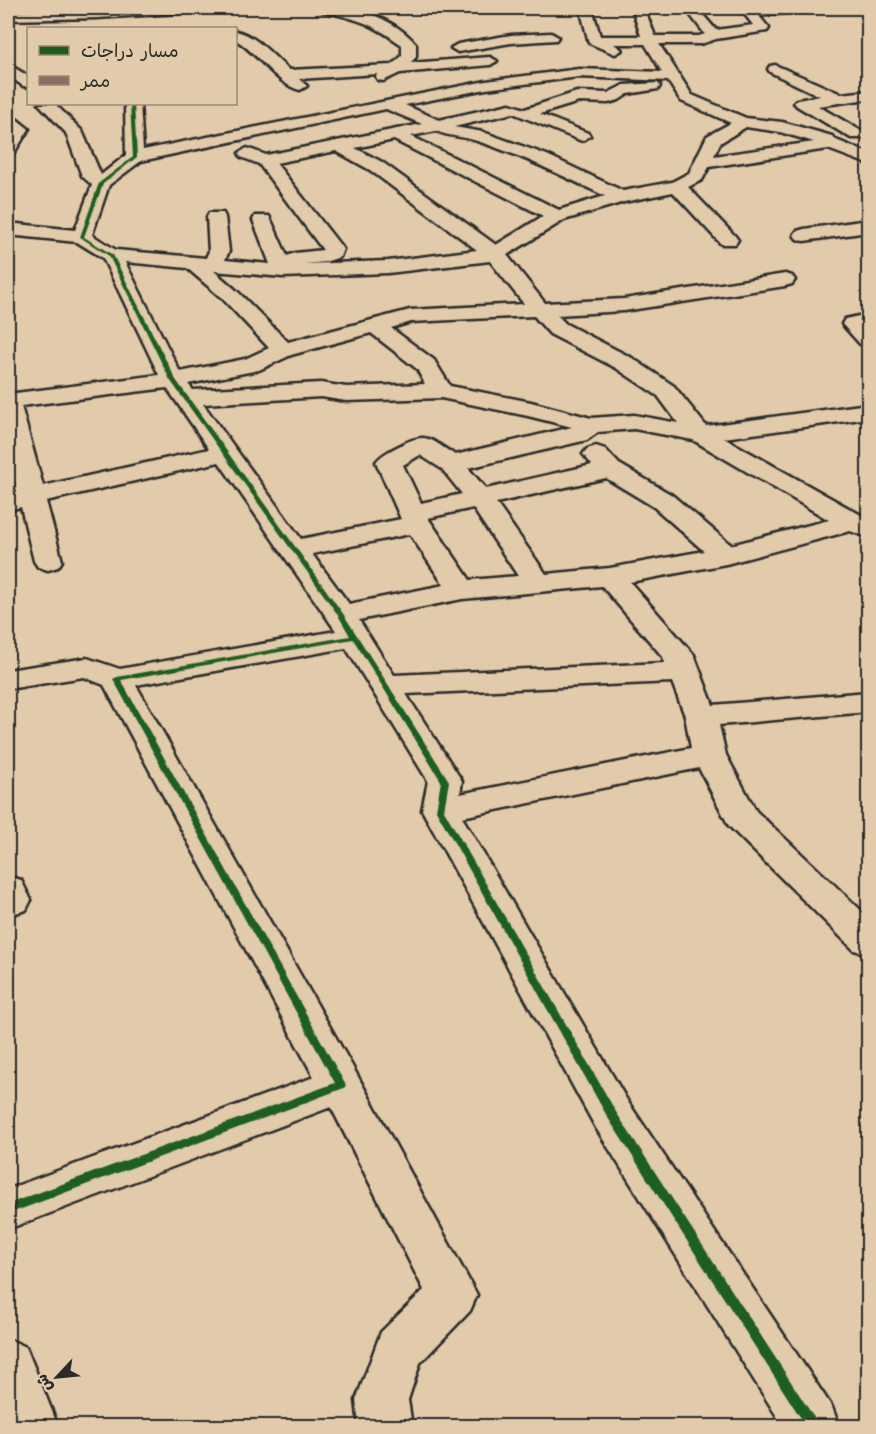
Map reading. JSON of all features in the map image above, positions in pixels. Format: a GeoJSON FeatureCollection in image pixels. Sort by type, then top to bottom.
{"type":"FeatureCollection","features":[{"type":"Feature","properties":{"kind":"street"},"geometry":{"type":"LineString","coordinates":[[8,14],[14,8]]}},
{"type":"Feature","properties":{"kind":"street"},"geometry":{"type":"LineString","coordinates":[[183,8],[203,18]]}},
{"type":"Feature","properties":{"kind":"street"},"geometry":{"type":"LineString","coordinates":[[8,14],[194,8]]}},
{"type":"Feature","properties":{"kind":"street"},"geometry":{"type":"LineString","coordinates":[[327,8],[356,12],[374,19],[413,47],[551,37]]}},
{"type":"Feature","properties":{"kind":"street"},"geometry":{"type":"LineString","coordinates":[[586,8],[594,40]]}},
{"type":"Feature","properties":{"kind":"street"},"geometry":{"type":"LineString","coordinates":[[638,8],[650,40],[686,98],[735,119],[782,127],[828,142],[868,159]]}},
{"type":"Feature","properties":{"kind":"street"},"geometry":{"type":"LineString","coordinates":[[691,8],[713,35]]}},
{"type":"Feature","properties":{"kind":"street"},"geometry":{"type":"LineString","coordinates":[[748,10],[793,8]]}},
{"type":"Feature","properties":{"kind":"street"},"geometry":{"type":"LineString","coordinates":[[594,40],[701,40],[713,35],[762,28],[748,10]]}},
{"type":"Feature","properties":{"kind":"street"},"geometry":{"type":"LineString","coordinates":[[135,26],[148,21],[150,18],[148,11]]}},
{"type":"Feature","properties":{"kind":"street"},"geometry":{"type":"LineString","coordinates":[[237,36],[283,75],[342,113]]}},
{"type":"Feature","properties":{"kind":"street"},"geometry":{"type":"LineString","coordinates":[[594,40],[622,53]]}},
{"type":"Feature","properties":{"kind":"street"},"geometry":{"type":"LineString","coordinates":[[413,47],[396,69],[374,82],[368,90],[381,105],[453,132],[477,135],[541,159],[621,197]]}},
{"type":"Feature","properties":{"kind":"street"},"geometry":{"type":"LineString","coordinates":[[244,57],[262,55]]}},
{"type":"Feature","properties":{"kind":"street"},"geometry":{"type":"LineString","coordinates":[[283,75],[490,61]]}},
{"type":"Feature","properties":{"kind":"street"},"geometry":{"type":"LineString","coordinates":[[8,68],[26,90]]}},
{"type":"Feature","properties":{"kind":"street"},"geometry":{"type":"LineString","coordinates":[[775,69],[838,98]]}},
{"type":"Feature","properties":{"kind":"street"},"geometry":{"type":"LineString","coordinates":[[82,237],[101,183],[135,157],[468,88],[579,73],[675,81]]}},
{"type":"Feature","properties":{"kind":"street"},"geometry":{"type":"LineString","coordinates":[[526,113],[548,108],[577,97],[608,98],[624,90],[675,81]]}},
{"type":"Feature","properties":{"kind":"street"},"geometry":{"type":"LineString","coordinates":[[468,88],[510,109],[526,113],[582,136]]}},
{"type":"Feature","properties":{"kind":"street"},"geometry":{"type":"LineString","coordinates":[[863,135],[802,104],[868,95]]}},
{"type":"Feature","properties":{"kind":"street"},"geometry":{"type":"LineString","coordinates":[[48,105],[74,131],[91,176],[101,183]]}},
{"type":"Feature","properties":{"kind":"street"},"geometry":{"type":"LineString","coordinates":[[132,105],[135,157]]}},
{"type":"Feature","properties":{"kind":"street"},"geometry":{"type":"LineString","coordinates":[[8,229],[82,237],[111,255],[191,261],[213,266],[388,267],[495,254],[557,216],[621,197],[677,186],[696,176],[713,140],[735,119],[807,107]]}},
{"type":"Feature","properties":{"kind":"street"},"geometry":{"type":"LineString","coordinates":[[265,160],[396,135],[510,109]]}},
{"type":"Feature","properties":{"kind":"street"},"geometry":{"type":"LineString","coordinates":[[8,120],[21,129],[11,141]]}},
{"type":"Feature","properties":{"kind":"street"},"geometry":{"type":"LineString","coordinates":[[396,135],[557,216]]}},
{"type":"Feature","properties":{"kind":"street"},"geometry":{"type":"LineString","coordinates":[[702,163],[863,135]]}},
{"type":"Feature","properties":{"kind":"street"},"geometry":{"type":"LineString","coordinates":[[223,139],[265,160],[333,249],[333,253],[325,256],[281,266]]}},
{"type":"Feature","properties":{"kind":"street"},"geometry":{"type":"LineString","coordinates":[[339,146],[376,166],[495,254],[558,329],[624,363],[666,392],[700,434],[764,474],[861,526]]}},
{"type":"Feature","properties":{"kind":"street"},"geometry":{"type":"LineString","coordinates":[[677,186],[728,240]]}},
{"type":"Feature","properties":{"kind":"street"},"geometry":{"type":"LineString","coordinates":[[213,266],[219,251],[216,217]]}},
{"type":"Feature","properties":{"kind":"street"},"geometry":{"type":"LineString","coordinates":[[262,220],[281,266]]}},
{"type":"Feature","properties":{"kind":"street"},"geometry":{"type":"LineString","coordinates":[[804,235],[868,226]]}},
{"type":"Feature","properties":{"kind":"street"},"geometry":{"type":"LineString","coordinates":[[8,238],[30,231]]}},
{"type":"Feature","properties":{"kind":"street"},"geometry":{"type":"LineString","coordinates":[[111,255],[179,389],[348,626],[445,781],[440,810],[612,1115],[813,1426]]}},
{"type":"Feature","properties":{"kind":"street"},"geometry":{"type":"LineString","coordinates":[[191,261],[230,295],[283,350]]}},
{"type":"Feature","properties":{"kind":"street"},"geometry":{"type":"LineString","coordinates":[[179,389],[251,365],[283,350],[410,316],[624,305],[785,280]]}},
{"type":"Feature","properties":{"kind":"street"},"geometry":{"type":"LineString","coordinates":[[868,321],[853,324],[868,339]]}},
{"type":"Feature","properties":{"kind":"street"},"geometry":{"type":"LineString","coordinates":[[375,326],[426,365],[441,391]]}},
{"type":"Feature","properties":{"kind":"street"},"geometry":{"type":"LineString","coordinates":[[48,561],[20,499],[8,401],[179,389],[321,390],[346,394],[441,391],[531,409],[585,430],[610,469],[663,501],[726,555]]}},
{"type":"Feature","properties":{"kind":"street"},"geometry":{"type":"LineString","coordinates":[[451,464],[585,430],[634,422],[700,434],[868,411]]}},
{"type":"Feature","properties":{"kind":"street"},"geometry":{"type":"LineString","coordinates":[[462,590],[415,518],[389,462],[421,444],[451,464],[480,499],[538,585]]}},
{"type":"Feature","properties":{"kind":"street"},"geometry":{"type":"LineString","coordinates":[[20,499],[225,453]]}},
{"type":"Feature","properties":{"kind":"street"},"geometry":{"type":"LineString","coordinates":[[294,549],[480,499],[610,469]]}},
{"type":"Feature","properties":{"kind":"street"},"geometry":{"type":"LineString","coordinates":[[8,679],[87,667],[117,679],[348,626],[462,590],[609,577],[861,526]]}},
{"type":"Feature","properties":{"kind":"street"},"geometry":{"type":"LineString","coordinates":[[609,577],[678,655],[701,716],[709,755],[742,818],[868,940]]}},
{"type":"Feature","properties":{"kind":"street"},"geometry":{"type":"LineString","coordinates":[[385,685],[684,672]]}},
{"type":"Feature","properties":{"kind":"street"},"geometry":{"type":"LineString","coordinates":[[117,679],[341,1085],[452,1294],[399,1348],[382,1400],[386,1426]]}},
{"type":"Feature","properties":{"kind":"street"},"geometry":{"type":"LineString","coordinates":[[701,716],[868,702]]}},
{"type":"Feature","properties":{"kind":"street"},"geometry":{"type":"LineString","coordinates":[[440,810],[709,755]]}},
{"type":"Feature","properties":{"kind":"street"},"geometry":{"type":"LineString","coordinates":[[8,1209],[341,1085]]}},
{"type":"Feature","properties":{"kind":"street"},"geometry":{"type":"LineString","coordinates":[[8,1364],[33,1426]]}},
{"type":"Feature","properties":{"kind":"marked path"},"geometry":{"type":"LineString","coordinates":[[862,70],[868,69]]}},
{"type":"Feature","properties":{"kind":"cycle path"},"geometry":{"type":"LineString","coordinates":[[132,105],[135,157],[101,183],[82,237],[111,255],[173,380],[341,615],[445,781],[440,810],[612,1115],[813,1426]]}},
{"type":"Feature","properties":{"kind":"cycle path"},"geometry":{"type":"LineString","coordinates":[[8,1209],[341,1085],[117,679],[355,637]]}}]}
